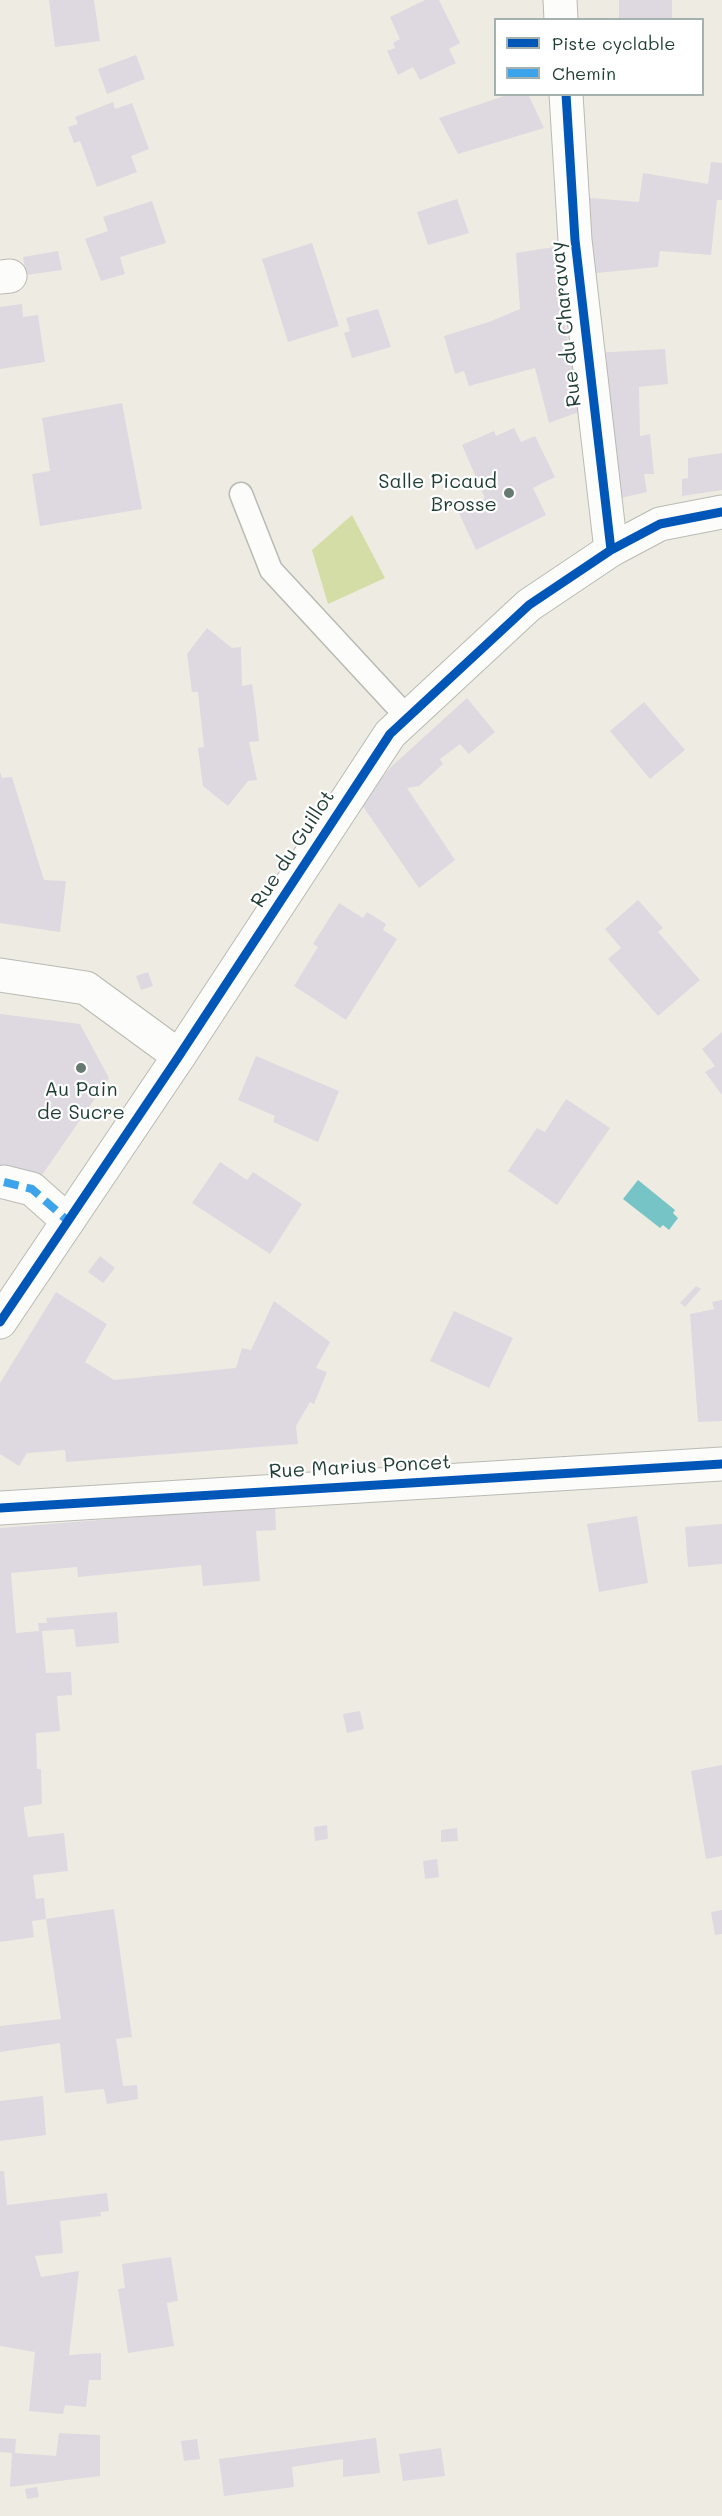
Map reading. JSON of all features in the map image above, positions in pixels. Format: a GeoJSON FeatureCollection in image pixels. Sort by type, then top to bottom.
{"type":"FeatureCollection","features":[{"type":"Feature","properties":{"kind":"street"},"geometry":{"type":"LineString","coordinates":[[560,0],[561,18]]}},
{"type":"Feature","properties":{"kind":"street","name":"Rue du Charavay"},"geometry":{"type":"LineString","coordinates":[[566,96],[575,240],[611,550]]}},
{"type":"Feature","properties":{"kind":"street","name":"Rue du Guillot"},"geometry":{"type":"LineString","coordinates":[[0,1322],[179,1056],[390,734],[529,605],[611,550],[660,524],[722,512]]}},
{"type":"Feature","properties":{"kind":"street"},"geometry":{"type":"LineString","coordinates":[[0,975],[86,988],[179,1056]]}},
{"type":"Feature","properties":{"kind":"street"},"geometry":{"type":"LineString","coordinates":[[4,1182],[32,1189],[68,1221]]}},
{"type":"Feature","properties":{"kind":"street","name":"Rue Marius Poncet"},"geometry":{"type":"LineString","coordinates":[[0,1508],[722,1464]]}},
{"type":"Feature","properties":{"kind":"lane"},"geometry":{"type":"LineString","coordinates":[[241,494],[271,570],[407,717]]}},
{"type":"Feature","properties":{"kind":"green space"},"geometry":{"type":"Polygon","coordinates":[[[352,515],[385,578],[328,604],[312,550],[352,515]]]}},
{"type":"Feature","properties":{"kind":"water"},"geometry":{"type":"Polygon","coordinates":[[[638,1180],[675,1210],[673,1213],[678,1218],[669,1230],[663,1225],[660,1228],[623,1199],[638,1180]]]}},
{"type":"Feature","properties":{"kind":"building"},"geometry":{"type":"Polygon","coordinates":[[[49,0],[94,0],[100,41],[55,47],[49,0]]]}},
{"type":"Feature","properties":{"kind":"building"},"geometry":{"type":"Polygon","coordinates":[[[425,0],[439,0],[460,43],[449,49],[456,63],[420,80],[413,67],[398,75],[387,51],[395,48],[393,43],[400,39],[390,17],[425,0]]]}},
{"type":"Feature","properties":{"kind":"building"},"geometry":{"type":"Polygon","coordinates":[[[619,0],[672,0],[672,18],[619,18],[619,0]]]}},
{"type":"Feature","properties":{"kind":"building"},"geometry":{"type":"Polygon","coordinates":[[[136,55],[145,79],[107,94],[98,69],[136,55]]]}},
{"type":"Feature","properties":{"kind":"building"},"geometry":{"type":"Polygon","coordinates":[[[504,96],[529,96],[544,128],[458,154],[439,118],[504,96]]]}},
{"type":"Feature","properties":{"kind":"building"},"geometry":{"type":"Polygon","coordinates":[[[113,102],[115,109],[132,103],[149,149],[131,156],[137,172],[97,187],[80,141],[74,143],[68,127],[78,124],[75,117],[113,102]]]}},
{"type":"Feature","properties":{"kind":"building"},"geometry":{"type":"Polygon","coordinates":[[[711,162],[722,163],[722,200],[717,200],[711,255],[660,251],[658,267],[586,274],[591,255],[590,198],[639,202],[643,173],[708,184],[711,162]]]}},
{"type":"Feature","properties":{"kind":"building"},"geometry":{"type":"Polygon","coordinates":[[[457,199],[469,233],[428,245],[417,212],[457,199]]]}},
{"type":"Feature","properties":{"kind":"building"},"geometry":{"type":"Polygon","coordinates":[[[152,201],[166,243],[120,257],[125,274],[101,281],[85,239],[108,231],[103,217],[152,201]]]}},
{"type":"Feature","properties":{"kind":"building"},"geometry":{"type":"Polygon","coordinates":[[[312,243],[339,326],[288,342],[262,259],[312,243]]]}},
{"type":"Feature","properties":{"kind":"building"},"geometry":{"type":"Polygon","coordinates":[[[554,247],[559,297],[574,371],[579,412],[549,423],[535,368],[469,386],[464,371],[455,374],[444,336],[489,322],[520,309],[516,253],[554,247]]]}},
{"type":"Feature","properties":{"kind":"building"},"geometry":{"type":"Polygon","coordinates":[[[58,251],[62,270],[26,275],[23,257],[58,251]]]}},
{"type":"Feature","properties":{"kind":"building"},"geometry":{"type":"Polygon","coordinates":[[[22,304],[23,317],[38,315],[45,362],[0,369],[0,307],[22,304]]]}},
{"type":"Feature","properties":{"kind":"building"},"geometry":{"type":"Polygon","coordinates":[[[378,309],[391,347],[352,358],[344,333],[350,331],[346,318],[378,309]]]}},
{"type":"Feature","properties":{"kind":"building"},"geometry":{"type":"Polygon","coordinates":[[[665,349],[668,384],[639,387],[640,436],[650,434],[654,474],[644,474],[647,492],[616,499],[596,353],[665,349]]]}},
{"type":"Feature","properties":{"kind":"building"},"geometry":{"type":"Polygon","coordinates":[[[122,403],[142,509],[40,526],[32,474],[50,471],[42,418],[122,403]]]}},
{"type":"Feature","properties":{"kind":"building","name":"Salle Picaud Brosse"},"geometry":{"type":"Polygon","coordinates":[[[514,428],[521,442],[535,436],[555,477],[533,488],[546,515],[476,550],[458,511],[485,498],[462,445],[494,431],[496,436],[514,428]]]}},
{"type":"Feature","properties":{"kind":"building"},"geometry":{"type":"Polygon","coordinates":[[[722,453],[722,490],[682,496],[682,479],[688,478],[688,458],[722,453]]]}},
{"type":"Feature","properties":{"kind":"building"},"geometry":{"type":"Polygon","coordinates":[[[207,628],[232,648],[241,647],[242,686],[252,684],[256,713],[259,741],[249,742],[257,780],[248,781],[228,806],[203,786],[198,748],[204,747],[198,692],[192,692],[187,654],[207,628]]]}},
{"type":"Feature","properties":{"kind":"building"},"geometry":{"type":"Polygon","coordinates":[[[467,698],[495,732],[469,754],[460,744],[440,759],[443,764],[419,786],[407,788],[455,860],[419,888],[360,802],[392,766],[467,698]]]}},
{"type":"Feature","properties":{"kind":"building"},"geometry":{"type":"Polygon","coordinates":[[[644,702],[685,750],[650,779],[610,731],[644,702]]]}},
{"type":"Feature","properties":{"kind":"building"},"geometry":{"type":"Polygon","coordinates":[[[0,772],[2,778],[12,777],[44,880],[66,881],[60,932],[0,923],[0,772]]]}},
{"type":"Feature","properties":{"kind":"building"},"geometry":{"type":"Polygon","coordinates":[[[638,900],[663,928],[658,932],[700,980],[658,1016],[608,959],[621,948],[605,929],[638,900]]]}},
{"type":"Feature","properties":{"kind":"building"},"geometry":{"type":"Polygon","coordinates":[[[339,903],[363,918],[367,912],[386,924],[383,930],[397,939],[346,1020],[294,986],[318,947],[313,944],[339,903]]]}},
{"type":"Feature","properties":{"kind":"building"},"geometry":{"type":"Polygon","coordinates":[[[148,972],[153,986],[141,990],[136,976],[148,972]]]}},
{"type":"Feature","properties":{"kind":"building"},"geometry":{"type":"Polygon","coordinates":[[[0,1014],[80,1024],[109,1078],[40,1178],[0,1173],[0,1014]]]}},
{"type":"Feature","properties":{"kind":"building"},"geometry":{"type":"Polygon","coordinates":[[[722,1032],[722,1095],[705,1072],[715,1066],[702,1049],[722,1032]]]}},
{"type":"Feature","properties":{"kind":"building"},"geometry":{"type":"Polygon","coordinates":[[[256,1056],[339,1091],[318,1142],[273,1122],[275,1116],[238,1100],[256,1056]]]}},
{"type":"Feature","properties":{"kind":"building"},"geometry":{"type":"Polygon","coordinates":[[[566,1099],[610,1128],[557,1205],[508,1171],[537,1128],[545,1132],[566,1099]]]}},
{"type":"Feature","properties":{"kind":"building"},"geometry":{"type":"Polygon","coordinates":[[[220,1162],[247,1180],[253,1172],[302,1204],[270,1254],[192,1203],[220,1162]]]}},
{"type":"Feature","properties":{"kind":"building"},"geometry":{"type":"Polygon","coordinates":[[[100,1256],[115,1268],[103,1283],[88,1272],[100,1256]]]}},
{"type":"Feature","properties":{"kind":"building"},"geometry":{"type":"Polygon","coordinates":[[[696,1286],[701,1289],[685,1307],[680,1303],[696,1286]]]}},
{"type":"Feature","properties":{"kind":"building"},"geometry":{"type":"Polygon","coordinates":[[[56,1292],[107,1324],[85,1362],[114,1380],[236,1368],[242,1348],[251,1350],[274,1301],[330,1342],[316,1368],[327,1372],[314,1404],[310,1402],[296,1426],[298,1444],[66,1462],[65,1450],[27,1453],[19,1466],[0,1454],[0,1383],[56,1292]]]}},
{"type":"Feature","properties":{"kind":"building"},"geometry":{"type":"Polygon","coordinates":[[[722,1300],[722,1421],[698,1422],[690,1314],[714,1309],[712,1302],[722,1300]]]}},
{"type":"Feature","properties":{"kind":"building"},"geometry":{"type":"Polygon","coordinates":[[[454,1311],[513,1338],[489,1388],[430,1361],[454,1311]]]}},
{"type":"Feature","properties":{"kind":"building"},"geometry":{"type":"Polygon","coordinates":[[[275,1506],[276,1530],[256,1531],[260,1581],[203,1586],[201,1565],[78,1577],[77,1567],[11,1573],[16,1633],[39,1631],[38,1623],[47,1623],[46,1618],[117,1612],[119,1643],[76,1647],[74,1629],[42,1631],[46,1673],[71,1672],[72,1695],[57,1696],[60,1731],[36,1733],[37,1769],[41,1769],[42,1804],[24,1807],[24,1811],[28,1837],[64,1833],[68,1871],[33,1875],[36,1899],[44,1898],[46,1919],[32,1921],[34,1937],[0,1942],[0,1528],[275,1506]]]}},
{"type":"Feature","properties":{"kind":"building"},"geometry":{"type":"Polygon","coordinates":[[[637,1516],[648,1583],[599,1592],[587,1524],[637,1516]]]}},
{"type":"Feature","properties":{"kind":"building"},"geometry":{"type":"Polygon","coordinates":[[[722,1524],[722,1564],[688,1567],[685,1527],[722,1524]]]}},
{"type":"Feature","properties":{"kind":"building"},"geometry":{"type":"Polygon","coordinates":[[[360,1711],[364,1729],[347,1733],[343,1714],[360,1711]]]}},
{"type":"Feature","properties":{"kind":"building"},"geometry":{"type":"Polygon","coordinates":[[[722,1765],[722,1856],[706,1859],[691,1771],[722,1765]]]}},
{"type":"Feature","properties":{"kind":"building"},"geometry":{"type":"Polygon","coordinates":[[[327,1825],[328,1839],[315,1841],[314,1827],[327,1825]]]}},
{"type":"Feature","properties":{"kind":"building"},"geometry":{"type":"Polygon","coordinates":[[[457,1828],[458,1841],[441,1842],[441,1830],[457,1828]]]}},
{"type":"Feature","properties":{"kind":"building"},"geometry":{"type":"Polygon","coordinates":[[[437,1859],[439,1877],[425,1879],[423,1861],[437,1859]]]}},
{"type":"Feature","properties":{"kind":"building"},"geometry":{"type":"Polygon","coordinates":[[[114,1909],[132,2037],[116,2039],[123,2086],[137,2085],[138,2099],[107,2104],[104,2089],[65,2093],[60,2043],[0,2052],[0,2026],[61,2019],[46,1919],[114,1909]]]}},
{"type":"Feature","properties":{"kind":"building"},"geometry":{"type":"Polygon","coordinates":[[[722,1910],[722,1934],[715,1935],[711,1912],[722,1910]]]}},
{"type":"Feature","properties":{"kind":"building"},"geometry":{"type":"Polygon","coordinates":[[[43,2096],[46,2135],[0,2141],[0,2101],[43,2096]]]}},
{"type":"Feature","properties":{"kind":"building"},"geometry":{"type":"Polygon","coordinates":[[[0,2171],[4,2171],[7,2205],[107,2193],[109,2211],[100,2212],[101,2216],[60,2221],[63,2253],[35,2256],[41,2277],[79,2271],[69,2355],[101,2353],[101,2380],[89,2380],[86,2407],[65,2405],[63,2414],[29,2411],[35,2352],[0,2346],[0,2171]]]}},
{"type":"Feature","properties":{"kind":"building"},"geometry":{"type":"Polygon","coordinates":[[[171,2257],[178,2301],[167,2303],[174,2346],[128,2353],[118,2289],[125,2288],[122,2264],[171,2257]]]}},
{"type":"Feature","properties":{"kind":"building"},"geometry":{"type":"Polygon","coordinates":[[[59,2433],[100,2435],[100,2476],[10,2487],[12,2453],[0,2452],[0,2438],[16,2439],[15,2453],[56,2456],[59,2433]]]}},
{"type":"Feature","properties":{"kind":"building"},"geometry":{"type":"Polygon","coordinates":[[[376,2438],[380,2473],[343,2477],[343,2459],[292,2467],[294,2487],[224,2496],[219,2459],[376,2438]]]}},
{"type":"Feature","properties":{"kind":"building"},"geometry":{"type":"Polygon","coordinates":[[[197,2439],[200,2459],[184,2461],[181,2441],[197,2439]]]}},
{"type":"Feature","properties":{"kind":"building"},"geometry":{"type":"Polygon","coordinates":[[[441,2448],[445,2476],[403,2481],[399,2454],[441,2448]]]}},
{"type":"Feature","properties":{"kind":"building"},"geometry":{"type":"Polygon","coordinates":[[[37,2487],[39,2497],[27,2499],[25,2489],[37,2487]]]}},
{"type":"Feature","properties":{"kind":"marked path"},"geometry":{"type":"LineString","coordinates":[[4,1182],[32,1189],[68,1221]]}},
{"type":"Feature","properties":{"kind":"cycle path"},"geometry":{"type":"LineString","coordinates":[[566,96],[575,240],[611,550]]}},
{"type":"Feature","properties":{"kind":"cycle path"},"geometry":{"type":"LineString","coordinates":[[0,1322],[179,1056],[390,734],[529,605],[611,550],[660,524],[722,512]]}},
{"type":"Feature","properties":{"kind":"cycle path"},"geometry":{"type":"LineString","coordinates":[[0,1508],[722,1464]]}},
{"type":"Feature","properties":{"kind":"place","name":"Salle Picaud Brosse"},"geometry":{"type":"Point","coordinates":[509,493]}},
{"type":"Feature","properties":{"kind":"place","name":"Au Pain de Sucre"},"geometry":{"type":"Point","coordinates":[81,1068]}}]}
